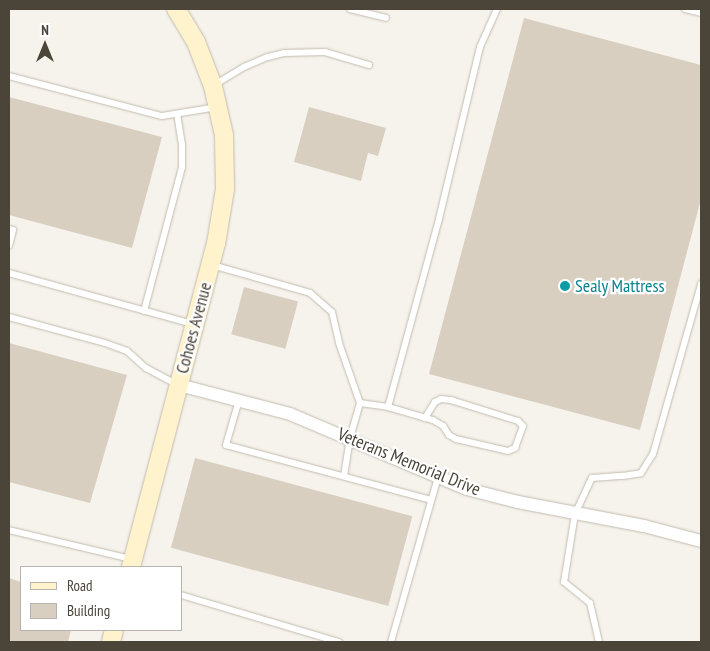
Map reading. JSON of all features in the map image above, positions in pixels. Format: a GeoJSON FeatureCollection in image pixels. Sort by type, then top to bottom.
{"type":"FeatureCollection","features":[{"type":"Feature","properties":{"kind":"street","name":"Cohoes Avenue"},"geometry":{"type":"LineString","coordinates":[[132,563],[211,264],[222,217],[225,189],[226,160],[213,86],[196,42],[176,9]]}},
{"type":"Feature","properties":{"kind":"street","name":"Veterans Memorial Drive"},"geometry":{"type":"LineString","coordinates":[[179,385],[290,414],[438,477],[491,496],[575,514],[644,526],[701,541]]}},
{"type":"Feature","properties":{"kind":"lane"},"geometry":{"type":"LineString","coordinates":[[350,9],[386,18]]}},
{"type":"Feature","properties":{"kind":"lane"},"geometry":{"type":"LineString","coordinates":[[388,407],[440,220],[480,47],[497,9]]}},
{"type":"Feature","properties":{"kind":"lane"},"geometry":{"type":"LineString","coordinates":[[685,9],[701,13]]}},
{"type":"Feature","properties":{"kind":"lane"},"geometry":{"type":"LineString","coordinates":[[213,86],[244,67],[268,57],[284,53],[326,52],[369,65]]}},
{"type":"Feature","properties":{"kind":"lane"},"geometry":{"type":"LineString","coordinates":[[9,76],[162,116],[218,107]]}},
{"type":"Feature","properties":{"kind":"lane"},"geometry":{"type":"LineString","coordinates":[[144,311],[182,167],[182,145],[177,114]]}},
{"type":"Feature","properties":{"kind":"lane"},"geometry":{"type":"LineString","coordinates":[[9,229],[13,230],[9,246]]}},
{"type":"Feature","properties":{"kind":"lane"},"geometry":{"type":"LineString","coordinates":[[211,264],[310,293],[332,312],[339,343],[360,403],[350,438],[344,476]]}},
{"type":"Feature","properties":{"kind":"lane"},"geometry":{"type":"LineString","coordinates":[[9,273],[195,325]]}},
{"type":"Feature","properties":{"kind":"lane"},"geometry":{"type":"LineString","coordinates":[[598,642],[590,603],[564,582],[575,514],[592,478],[641,473],[652,454],[701,284]]}},
{"type":"Feature","properties":{"kind":"lane"},"geometry":{"type":"LineString","coordinates":[[9,317],[105,342],[127,351],[146,368],[179,385]]}},
{"type":"Feature","properties":{"kind":"lane"},"geometry":{"type":"LineString","coordinates":[[360,403],[388,407],[425,418],[443,426],[449,435],[456,439],[508,451],[515,448],[523,426],[518,421],[451,400],[442,399],[435,402],[425,418]]}},
{"type":"Feature","properties":{"kind":"lane"},"geometry":{"type":"LineString","coordinates":[[239,400],[226,445],[432,500]]}},
{"type":"Feature","properties":{"kind":"lane"},"geometry":{"type":"LineString","coordinates":[[391,642],[438,477]]}},
{"type":"Feature","properties":{"kind":"lane"},"geometry":{"type":"LineString","coordinates":[[9,530],[132,563]]}},
{"type":"Feature","properties":{"kind":"lane"},"geometry":{"type":"LineString","coordinates":[[182,595],[338,642]]}},
{"type":"Feature","properties":{"kind":"building","name":"Sealy Mattress"},"geometry":{"type":"Polygon","coordinates":[[[524,18],[701,65],[701,199],[640,430],[429,374],[524,18]]]}},
{"type":"Feature","properties":{"kind":"building"},"geometry":{"type":"Polygon","coordinates":[[[9,97],[162,137],[132,248],[9,215],[9,97]]]}},
{"type":"Feature","properties":{"kind":"building"},"geometry":{"type":"Polygon","coordinates":[[[309,107],[386,128],[378,156],[368,153],[361,181],[294,162],[309,107]]]}},
{"type":"Feature","properties":{"kind":"building"},"geometry":{"type":"Polygon","coordinates":[[[244,287],[298,301],[285,349],[231,334],[244,287]]]}},
{"type":"Feature","properties":{"kind":"building"},"geometry":{"type":"Polygon","coordinates":[[[9,343],[127,375],[90,503],[9,482],[9,343]]]}},
{"type":"Feature","properties":{"kind":"building"},"geometry":{"type":"Polygon","coordinates":[[[195,458],[412,516],[388,606],[171,548],[195,458]]]}},
{"type":"Feature","properties":{"kind":"building"},"geometry":{"type":"Polygon","coordinates":[[[9,578],[20,582],[20,631],[71,631],[68,642],[9,642],[9,578]]]}},
{"type":"Feature","properties":{"kind":"place","name":"Sealy Mattress"},"geometry":{"type":"Point","coordinates":[565,286]}}]}
